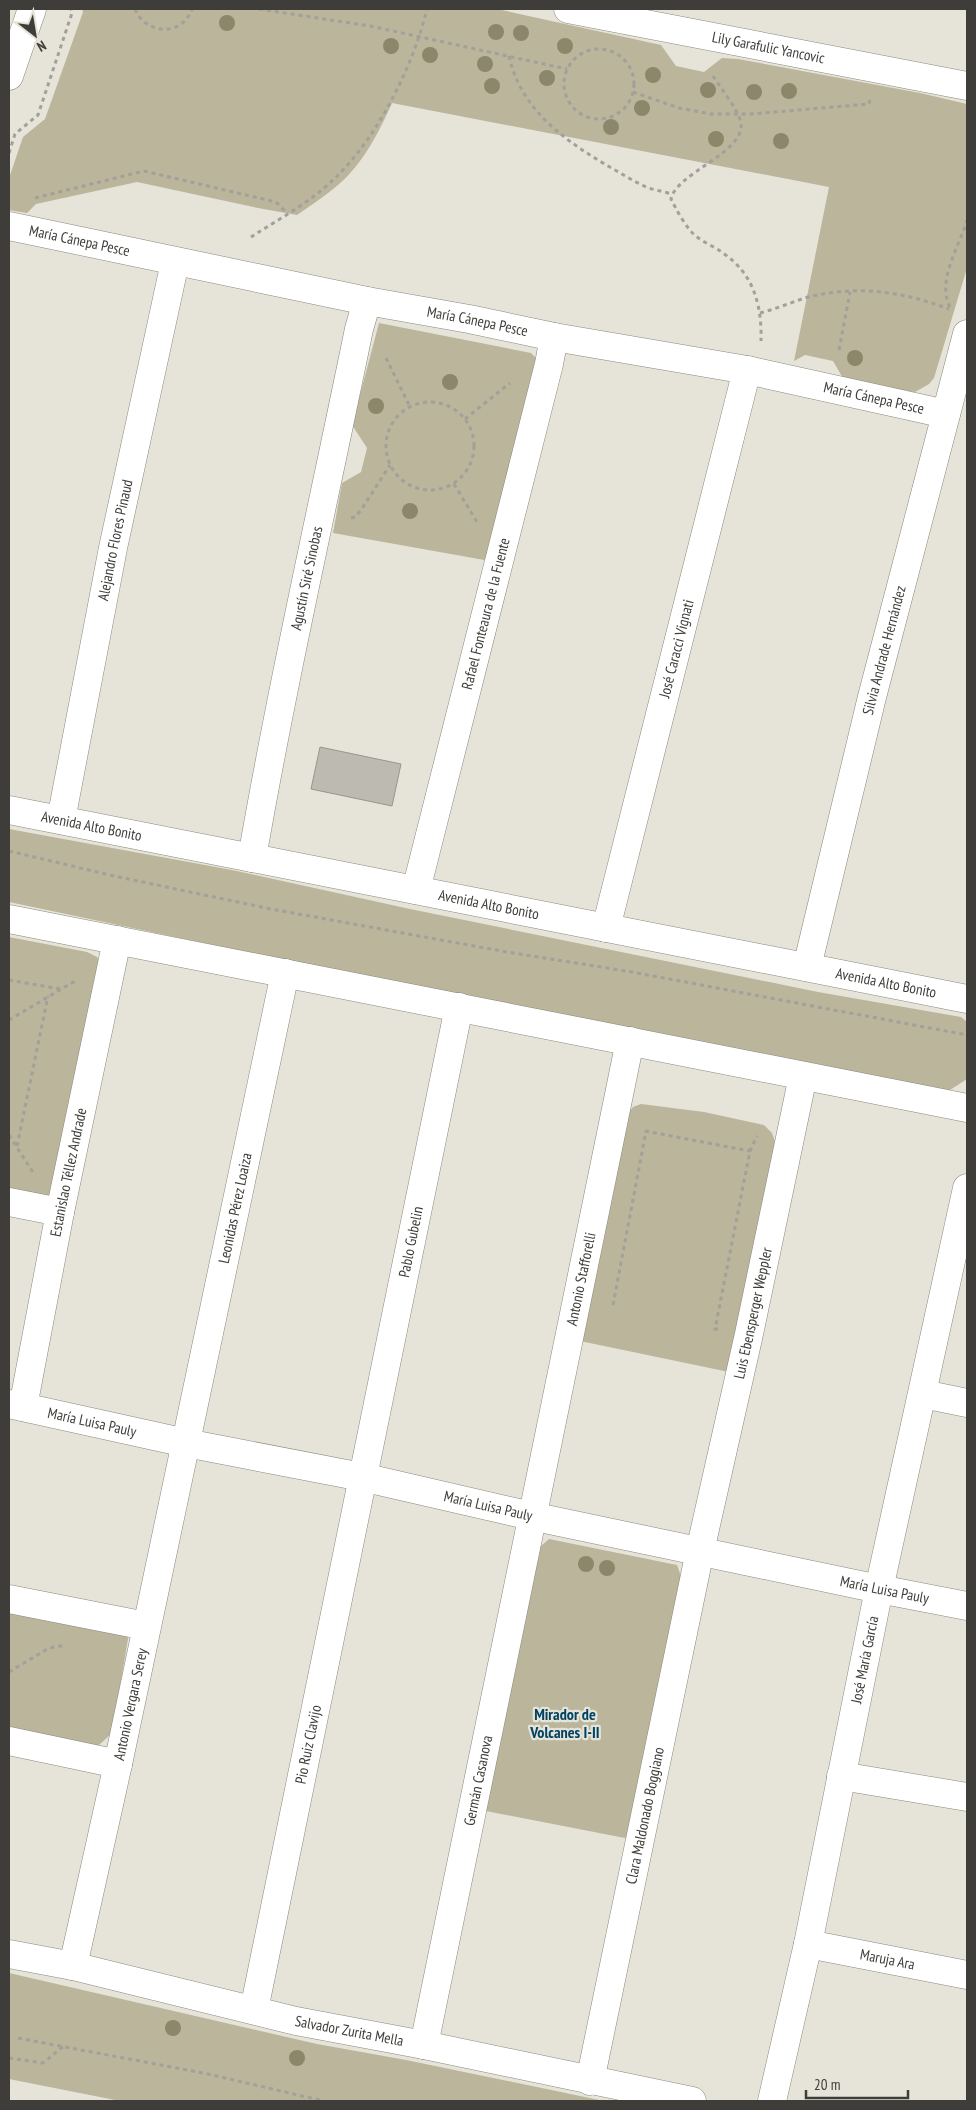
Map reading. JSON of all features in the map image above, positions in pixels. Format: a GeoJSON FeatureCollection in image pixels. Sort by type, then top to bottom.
{"type":"FeatureCollection","features":[{"type":"Feature","properties":{"kind":"street"},"geometry":{"type":"LineString","coordinates":[[9,76],[32,9]]}},
{"type":"Feature","properties":{"kind":"street","name":"Lily Garafulic Yancovic"},"geometry":{"type":"LineString","coordinates":[[568,9],[967,86]]}},
{"type":"Feature","properties":{"kind":"street","name":"María Cánepa Pesce"},"geometry":{"type":"LineString","coordinates":[[9,226],[367,301],[469,319],[554,337],[747,370],[946,414]]}},
{"type":"Feature","properties":{"kind":"street","name":"Alejandro Flores Pinaud"},"geometry":{"type":"LineString","coordinates":[[61,820],[113,548],[175,262]]}},
{"type":"Feature","properties":{"kind":"street","name":"Agustín Siré Sinobas"},"geometry":{"type":"LineString","coordinates":[[252,858],[304,587],[322,513],[359,328],[367,301]]}},
{"type":"Feature","properties":{"kind":"street","name":"Silvia Andrade Hernández"},"geometry":{"type":"LineString","coordinates":[[807,967],[870,706],[967,334]]}},
{"type":"Feature","properties":{"kind":"street","name":"Rafael Fonteaura de la Fuente"},"geometry":{"type":"LineString","coordinates":[[416,890],[502,553],[554,337]]}},
{"type":"Feature","properties":{"kind":"street","name":"José Caracci Vignati"},"geometry":{"type":"LineString","coordinates":[[606,928],[747,370]]}},
{"type":"Feature","properties":{"kind":"street","name":"Avenida Alto Bonito"},"geometry":{"type":"LineString","coordinates":[[9,810],[967,999]]}},
{"type":"Feature","properties":{"kind":"street"},"geometry":{"type":"LineString","coordinates":[[9,919],[967,1108]]}},
{"type":"Feature","properties":{"kind":"street","name":"Estanislao Téllez Andrade"},"geometry":{"type":"LineString","coordinates":[[16,1405],[60,1212],[118,940]]}},
{"type":"Feature","properties":{"kind":"street","name":"Leonidas Pérez Loaiza"},"geometry":{"type":"LineString","coordinates":[[186,1442],[285,973]]}},
{"type":"Feature","properties":{"kind":"street","name":"Pablo Gubelin"},"geometry":{"type":"LineString","coordinates":[[362,1477],[459,1008]]}},
{"type":"Feature","properties":{"kind":"street","name":"Antonio Stafforelli"},"geometry":{"type":"LineString","coordinates":[[531,1516],[630,1041]]}},
{"type":"Feature","properties":{"kind":"street","name":"Luis Ebensperger Weppler"},"geometry":{"type":"LineString","coordinates":[[700,1550],[750,1334],[803,1076]]}},
{"type":"Feature","properties":{"kind":"street","name":"José María García"},"geometry":{"type":"LineString","coordinates":[[772,2101],[808,1944],[879,1589],[924,1394],[967,1188]]}},
{"type":"Feature","properties":{"kind":"street"},"geometry":{"type":"LineString","coordinates":[[9,1202],[60,1212]]}},
{"type":"Feature","properties":{"kind":"street"},"geometry":{"type":"LineString","coordinates":[[924,1394],[967,1403]]}},
{"type":"Feature","properties":{"kind":"street","name":"María Luisa Pauly"},"geometry":{"type":"LineString","coordinates":[[16,1405],[186,1442],[362,1477],[531,1516],[967,1606]]}},
{"type":"Feature","properties":{"kind":"street","name":"Antonio Vergara Serey"},"geometry":{"type":"LineString","coordinates":[[73,1966],[186,1442]]}},
{"type":"Feature","properties":{"kind":"street","name":"Pio Ruiz Clavijo"},"geometry":{"type":"LineString","coordinates":[[254,2010],[362,1477]]}},
{"type":"Feature","properties":{"kind":"street","name":"Germán Casanova"},"geometry":{"type":"LineString","coordinates":[[424,2045],[531,1516]]}},
{"type":"Feature","properties":{"kind":"street","name":"Clara Maldonado Boggiano"},"geometry":{"type":"LineString","coordinates":[[590,2081],[700,1550]]}},
{"type":"Feature","properties":{"kind":"street"},"geometry":{"type":"LineString","coordinates":[[9,1599],[146,1626]]}},
{"type":"Feature","properties":{"kind":"street"},"geometry":{"type":"LineString","coordinates":[[9,1741],[118,1764]]}},
{"type":"Feature","properties":{"kind":"street"},"geometry":{"type":"LineString","coordinates":[[841,1776],[967,1796]]}},
{"type":"Feature","properties":{"kind":"street","name":"Maruja Ara"},"geometry":{"type":"LineString","coordinates":[[808,1944],[967,1975]]}},
{"type":"Feature","properties":{"kind":"street","name":"Salvador Zurita Mella"},"geometry":{"type":"LineString","coordinates":[[9,1954],[73,1966],[337,2029],[424,2045],[692,2101]]}},
{"type":"Feature","properties":{"kind":"path"},"geometry":{"type":"LineString","coordinates":[[9,153],[15,134],[38,115],[72,13],[71,9]]}},
{"type":"Feature","properties":{"kind":"path"},"geometry":{"type":"LineString","coordinates":[[135,9],[144,23],[160,30],[171,29],[182,24],[190,15],[192,9]]}},
{"type":"Feature","properties":{"kind":"path"},"geometry":{"type":"LineString","coordinates":[[259,9],[370,26],[567,69]]}},
{"type":"Feature","properties":{"kind":"path"},"geometry":{"type":"LineString","coordinates":[[250,237],[324,188],[336,178],[361,148],[398,85],[418,37],[427,9]]}},
{"type":"Feature","properties":{"kind":"path"},"geometry":{"type":"LineString","coordinates":[[600,48],[615,52],[628,62],[632,69],[634,92],[631,100],[621,112],[606,119],[590,118],[577,111],[567,99],[564,84],[567,69],[571,62],[584,52],[600,48]]}},
{"type":"Feature","properties":{"kind":"path"},"geometry":{"type":"LineString","coordinates":[[509,56],[523,93],[537,114],[553,129],[634,182],[648,188],[672,194]]}},
{"type":"Feature","properties":{"kind":"path"},"geometry":{"type":"LineString","coordinates":[[713,76],[736,114],[741,126],[736,139],[712,161],[675,188],[671,199],[693,234],[723,253],[744,272],[755,292],[760,313],[760,346]]}},
{"type":"Feature","properties":{"kind":"path"},"geometry":{"type":"LineString","coordinates":[[634,92],[679,108],[711,114],[736,114],[869,104],[871,96]]}},
{"type":"Feature","properties":{"kind":"path"},"geometry":{"type":"LineString","coordinates":[[30,199],[144,171],[276,202],[287,213]]}},
{"type":"Feature","properties":{"kind":"path"},"geometry":{"type":"LineString","coordinates":[[760,313],[805,298],[850,292],[891,292],[918,298],[952,310],[946,296],[947,277],[967,220]]}},
{"type":"Feature","properties":{"kind":"path"},"geometry":{"type":"LineString","coordinates":[[839,350],[850,292]]}},
{"type":"Feature","properties":{"kind":"path"},"geometry":{"type":"LineString","coordinates":[[386,356],[410,406]]}},
{"type":"Feature","properties":{"kind":"path"},"geometry":{"type":"LineString","coordinates":[[466,418],[516,379]]}},
{"type":"Feature","properties":{"kind":"path"},"geometry":{"type":"LineString","coordinates":[[436,402],[452,408],[466,418],[473,433],[475,450],[466,473],[454,484],[438,490],[422,490],[400,479],[390,465],[386,448],[388,432],[397,417],[410,406],[436,402]]}},
{"type":"Feature","properties":{"kind":"path"},"geometry":{"type":"LineString","coordinates":[[322,513],[350,518],[355,517],[390,465]]}},
{"type":"Feature","properties":{"kind":"path"},"geometry":{"type":"LineString","coordinates":[[9,851],[133,880],[271,909],[506,952],[632,972],[967,1035]]}},
{"type":"Feature","properties":{"kind":"path"},"geometry":{"type":"LineString","coordinates":[[9,1020],[80,979]]}},
{"type":"Feature","properties":{"kind":"path"},"geometry":{"type":"LineString","coordinates":[[9,980],[60,989]]}},
{"type":"Feature","properties":{"kind":"path"},"geometry":{"type":"LineString","coordinates":[[17,1146],[48,996]]}},
{"type":"Feature","properties":{"kind":"path"},"geometry":{"type":"LineString","coordinates":[[613,1125],[750,1151]]}},
{"type":"Feature","properties":{"kind":"path"},"geometry":{"type":"LineString","coordinates":[[613,1305],[646,1131]]}},
{"type":"Feature","properties":{"kind":"path"},"geometry":{"type":"LineString","coordinates":[[9,1672],[49,1648],[71,1645]]}},
{"type":"Feature","properties":{"kind":"path"},"geometry":{"type":"LineString","coordinates":[[18,2038],[208,2074],[324,2101]]}},
{"type":"Feature","properties":{"kind":"path"},"geometry":{"type":"LineString","coordinates":[[9,2058],[43,2063],[64,2046]]}},
{"type":"Feature","properties":{"kind":"shaded area"},"geometry":{"type":"Polygon","coordinates":[[[82,9],[497,9],[661,45],[676,66],[704,72],[722,58],[738,59],[920,93],[967,104],[967,268],[934,378],[929,384],[915,392],[844,380],[833,361],[805,355],[794,361],[829,187],[392,103],[376,136],[363,157],[347,177],[297,215],[137,182],[36,204],[27,213],[9,210],[9,178],[23,137],[45,119],[83,12],[82,9]]]}},
{"type":"Feature","properties":{"kind":"shaded area"},"geometry":{"type":"Polygon","coordinates":[[[379,323],[531,353],[538,360],[490,561],[333,533],[342,483],[361,472],[367,448],[352,425],[379,323]]]}},
{"type":"Feature","properties":{"kind":"shaded area"},"geometry":{"type":"Polygon","coordinates":[[[9,829],[232,870],[410,909],[818,992],[961,1017],[967,1022],[967,1079],[950,1090],[942,1091],[375,979],[9,902],[9,829]]]}},
{"type":"Feature","properties":{"kind":"shaded area"},"geometry":{"type":"Polygon","coordinates":[[[9,937],[87,952],[97,957],[101,964],[50,1196],[9,1194],[9,937]]]}},
{"type":"Feature","properties":{"kind":"shaded area"},"geometry":{"type":"Polygon","coordinates":[[[641,1104],[704,1112],[764,1125],[772,1133],[775,1142],[729,1372],[580,1341],[628,1113],[633,1107],[641,1104]]]}},
{"type":"Feature","properties":{"kind":"shaded area"},"geometry":{"type":"Polygon","coordinates":[[[549,1539],[677,1565],[682,1579],[630,1839],[481,1810],[536,1554],[549,1539]]]}},
{"type":"Feature","properties":{"kind":"shaded area"},"geometry":{"type":"Polygon","coordinates":[[[9,1609],[127,1634],[128,1639],[112,1733],[99,1745],[91,1747],[9,1731],[9,1609]]]}},
{"type":"Feature","properties":{"kind":"shaded area"},"geometry":{"type":"Polygon","coordinates":[[[9,1973],[317,2044],[406,2060],[604,2101],[120,2101],[9,2079],[9,1973]]]}},
{"type":"Feature","properties":{"kind":"building"},"geometry":{"type":"Polygon","coordinates":[[[320,747],[401,764],[392,806],[311,789],[320,747]]]}},
{"type":"Feature","properties":{"kind":"district","name":"Mirador de Volcanes I-II"},"geometry":{"type":"Point","coordinates":[565,1723]}}]}
